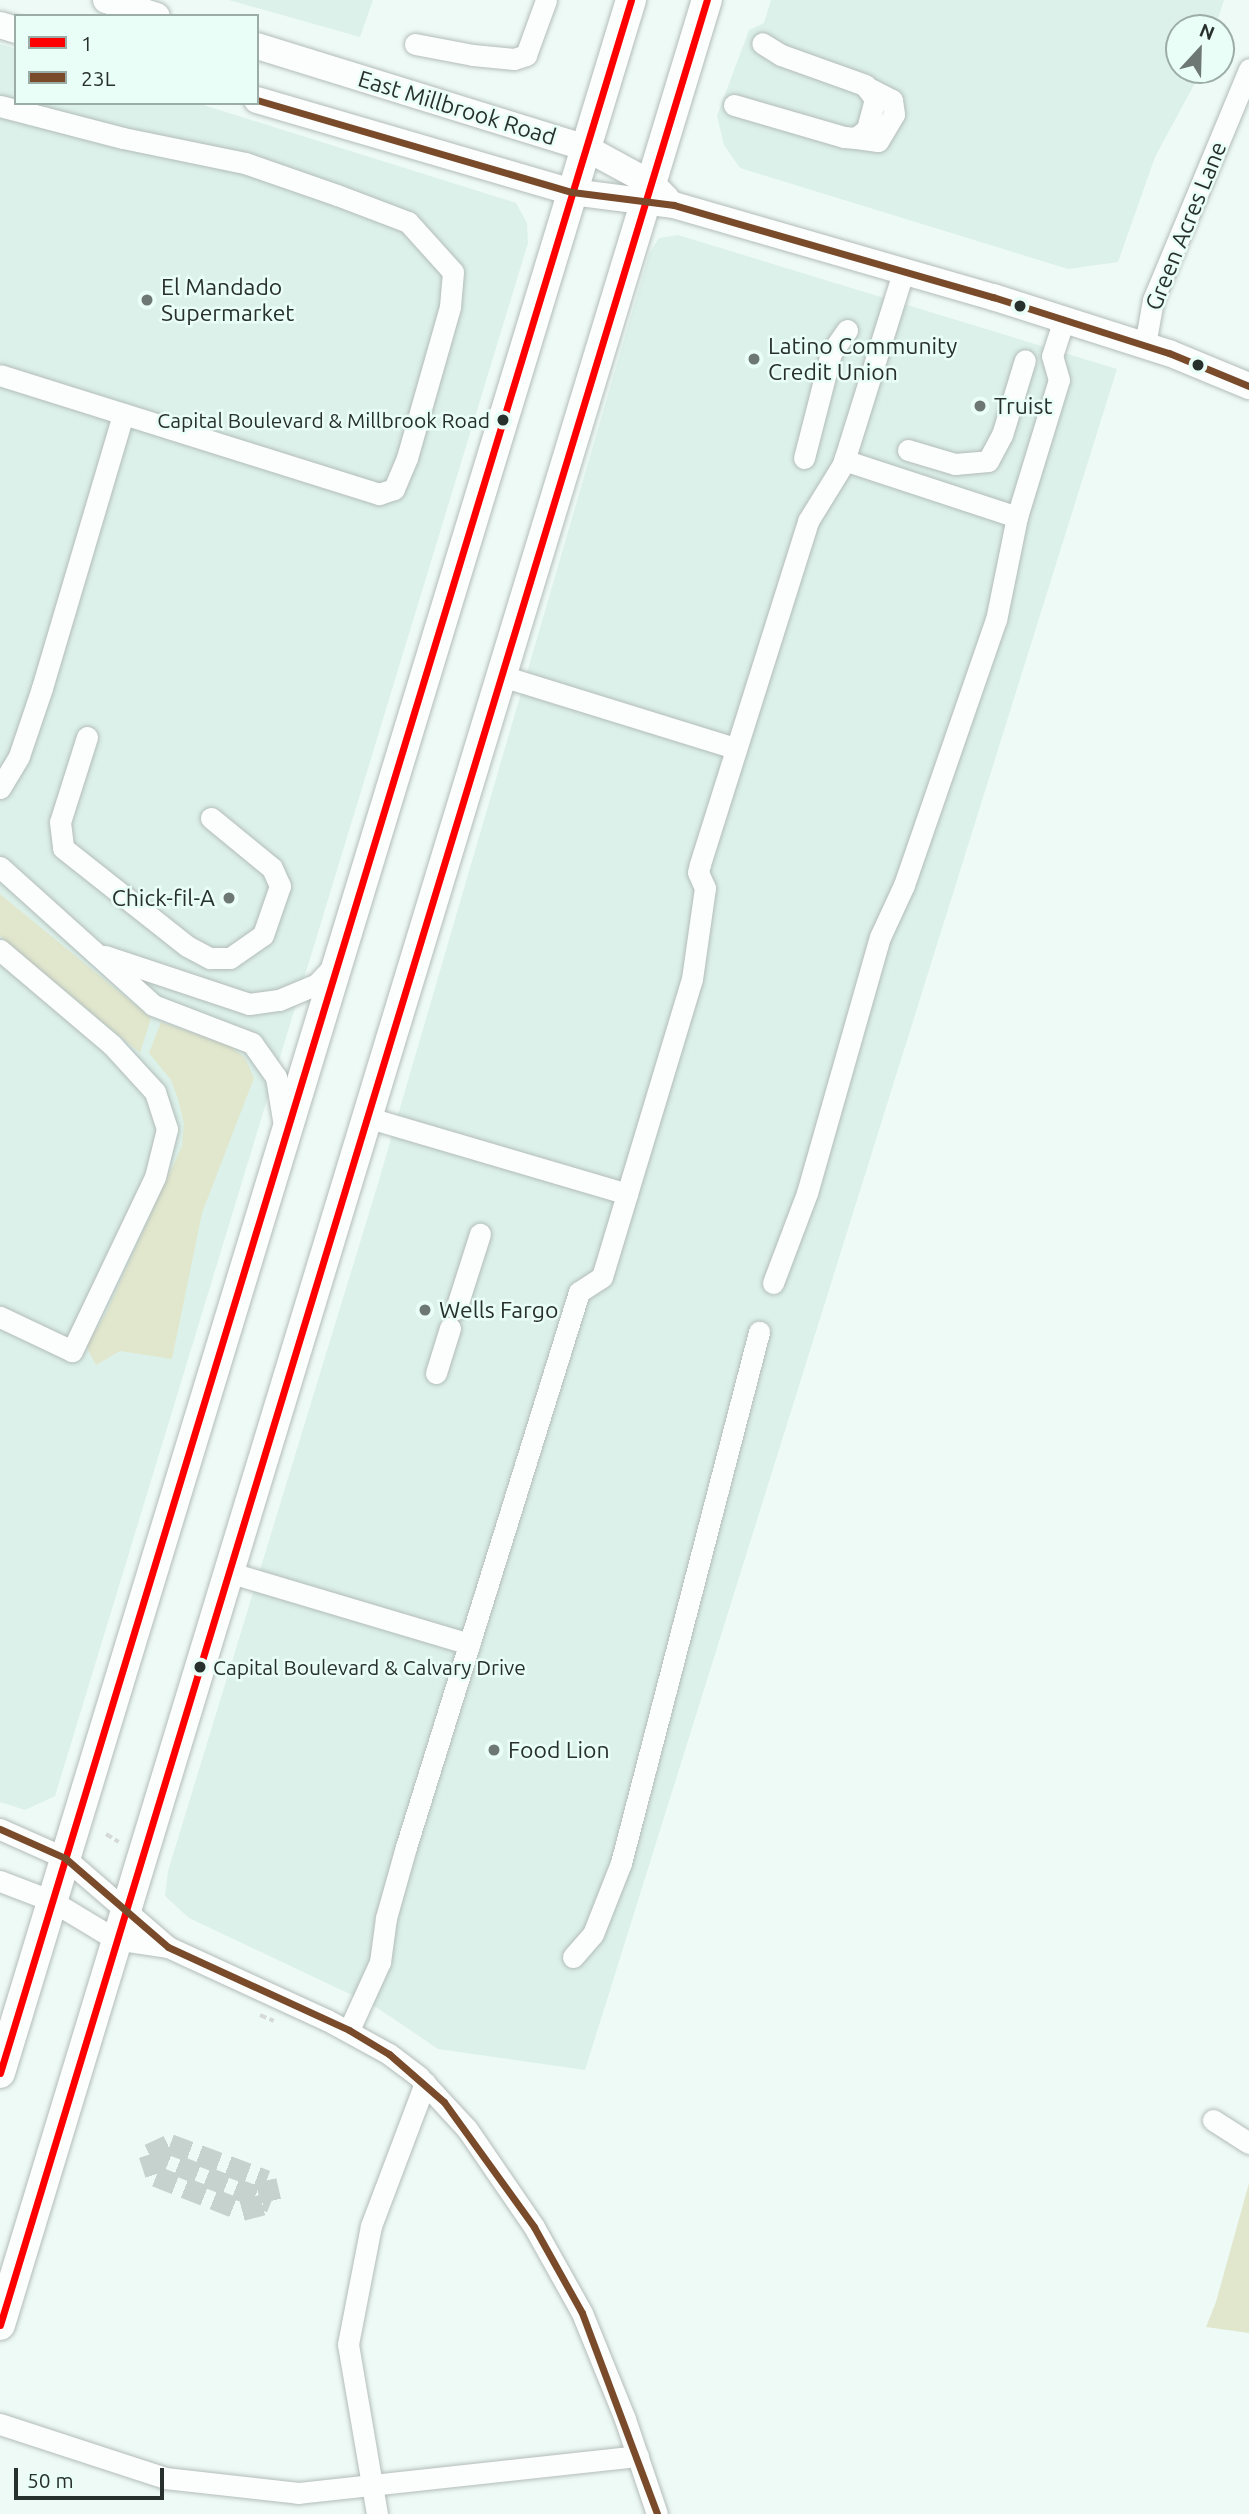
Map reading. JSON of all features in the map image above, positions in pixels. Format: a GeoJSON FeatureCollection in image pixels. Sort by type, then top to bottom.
{"type":"FeatureCollection","features":[{"type":"Feature","properties":{"kind":"highway"},"geometry":{"type":"LineString","coordinates":[[0,2073],[631,0]]}},
{"type":"Feature","properties":{"kind":"highway"},"geometry":{"type":"LineString","coordinates":[[0,2325],[124,1909],[502,676],[657,198],[706,0]]}},
{"type":"Feature","properties":{"kind":"main road"},"geometry":{"type":"LineString","coordinates":[[106,0],[151,14]]}},
{"type":"Feature","properties":{"kind":"main road","name":"East Millbrook Road"},"geometry":{"type":"LineString","coordinates":[[259,47],[586,148],[657,198]]}},
{"type":"Feature","properties":{"kind":"main road","name":"East Millbrook Road"},"geometry":{"type":"LineString","coordinates":[[259,101],[572,192],[657,198]]}},
{"type":"Feature","properties":{"kind":"main road"},"geometry":{"type":"LineString","coordinates":[[657,198],[1065,318],[1145,345],[1249,386]]}},
{"type":"Feature","properties":{"kind":"street"},"geometry":{"type":"LineString","coordinates":[[415,44],[473,55],[514,59],[526,55],[546,0]]}},
{"type":"Feature","properties":{"kind":"street"},"geometry":{"type":"LineString","coordinates":[[734,105],[856,138],[867,129],[875,107],[865,85],[781,55],[762,43]]}},
{"type":"Feature","properties":{"kind":"street","name":"Green Acres Lane"},"geometry":{"type":"LineString","coordinates":[[1145,345],[1153,300],[1249,69]]}},
{"type":"Feature","properties":{"kind":"street"},"geometry":{"type":"LineString","coordinates":[[0,106],[123,138],[245,163],[337,195],[408,222],[453,272],[450,307],[394,489],[379,494],[0,375]]}},
{"type":"Feature","properties":{"kind":"street"},"geometry":{"type":"LineString","coordinates":[[349,2030],[380,1962],[388,1909],[579,1292],[602,1277],[692,979],[705,888],[698,872],[735,748],[808,521],[845,460],[903,272]]}},
{"type":"Feature","properties":{"kind":"street"},"geometry":{"type":"LineString","coordinates":[[773,1283],[807,1193],[880,937],[904,885],[996,620],[1017,517],[1059,380],[1052,356],[1065,318]]}},
{"type":"Feature","properties":{"kind":"street"},"geometry":{"type":"LineString","coordinates":[[804,458],[831,353],[847,330]]}},
{"type":"Feature","properties":{"kind":"street"},"geometry":{"type":"LineString","coordinates":[[908,450],[955,464],[988,461],[1002,435],[1025,359]]}},
{"type":"Feature","properties":{"kind":"street"},"geometry":{"type":"LineString","coordinates":[[0,788],[19,756],[43,688],[122,414]]}},
{"type":"Feature","properties":{"kind":"street"},"geometry":{"type":"LineString","coordinates":[[845,460],[1017,517]]}},
{"type":"Feature","properties":{"kind":"street"},"geometry":{"type":"LineString","coordinates":[[502,676],[735,748]]}},
{"type":"Feature","properties":{"kind":"street"},"geometry":{"type":"LineString","coordinates":[[87,737],[60,822],[63,849],[187,946],[210,958],[230,958],[263,935],[280,886],[272,868],[211,818]]}},
{"type":"Feature","properties":{"kind":"street"},"geometry":{"type":"LineString","coordinates":[[0,867],[104,956],[153,1004],[252,1042],[276,1077],[285,1135]]}},
{"type":"Feature","properties":{"kind":"street"},"geometry":{"type":"LineString","coordinates":[[0,950],[113,1045],[155,1092],[167,1129],[155,1177],[72,1351],[0,1317]]}},
{"type":"Feature","properties":{"kind":"street"},"geometry":{"type":"LineString","coordinates":[[104,956],[149,974],[249,1004],[279,1000],[317,985],[339,961]]}},
{"type":"Feature","properties":{"kind":"street"},"geometry":{"type":"LineString","coordinates":[[366,1117],[627,1194]]}},
{"type":"Feature","properties":{"kind":"street"},"geometry":{"type":"LineString","coordinates":[[436,1373],[480,1234]]}},
{"type":"Feature","properties":{"kind":"street"},"geometry":{"type":"LineString","coordinates":[[573,1957],[593,1934],[621,1863],[759,1332]]}},
{"type":"Feature","properties":{"kind":"street"},"geometry":{"type":"LineString","coordinates":[[228,1572],[470,1644]]}},
{"type":"Feature","properties":{"kind":"street"},"geometry":{"type":"LineString","coordinates":[[0,1829],[65,1858],[168,1947]]}},
{"type":"Feature","properties":{"kind":"street"},"geometry":{"type":"LineString","coordinates":[[0,1881],[52,1901],[115,1939],[168,1947],[349,2030],[425,2083],[467,2129],[540,2238],[598,2346],[657,2514]]}},
{"type":"Feature","properties":{"kind":"street"},"geometry":{"type":"LineString","coordinates":[[377,2514],[348,2344],[371,2226],[425,2083]]}},
{"type":"Feature","properties":{"kind":"street"},"geometry":{"type":"LineString","coordinates":[[1213,2120],[1249,2143]]}},
{"type":"Feature","properties":{"kind":"street"},"geometry":{"type":"LineString","coordinates":[[0,2424],[165,2478],[298,2493],[373,2482],[460,2477],[638,2456]]}},
{"type":"Feature","properties":{"kind":"path"},"geometry":{"type":"LineString","coordinates":[[106,1834],[119,1842]]}},
{"type":"Feature","properties":{"kind":"path"},"geometry":{"type":"LineString","coordinates":[[260,2015],[280,2023]]}},
{"type":"Feature","properties":{"kind":"shaded area"},"geometry":{"type":"Polygon","coordinates":[[[229,0],[373,0],[360,37],[229,0]]]}},
{"type":"Feature","properties":{"kind":"shaded area"},"geometry":{"type":"Polygon","coordinates":[[[771,0],[1224,0],[1220,14],[1165,14],[1165,84],[1194,84],[1155,157],[1118,262],[1068,269],[740,168],[724,145],[717,116],[749,30],[764,23],[771,0]]]}},
{"type":"Feature","properties":{"kind":"shaded area"},"geometry":{"type":"Polygon","coordinates":[[[0,44],[14,48],[14,105],[203,105],[516,203],[527,223],[528,243],[55,1796],[25,1810],[0,1802],[0,44]]]}},
{"type":"Feature","properties":{"kind":"shaded area"},"geometry":{"type":"Polygon","coordinates":[[[678,235],[1117,369],[585,2070],[438,2049],[373,2005],[189,1918],[165,1896],[168,1871],[377,1187],[649,254],[659,238],[678,235]]]}},
{"type":"Feature","properties":{"kind":"shaded area"},"geometry":{"type":"Polygon","coordinates":[[[0,894],[151,1018],[140,1053],[0,936],[0,894]]]}},
{"type":"Feature","properties":{"kind":"shaded area"},"geometry":{"type":"Polygon","coordinates":[[[161,1022],[230,1046],[245,1058],[254,1078],[202,1213],[172,1359],[120,1351],[96,1365],[86,1346],[105,1315],[182,1146],[184,1124],[178,1099],[171,1080],[149,1053],[161,1022]]]}},
{"type":"Feature","properties":{"kind":"shaded area"},"geometry":{"type":"Polygon","coordinates":[[[1249,2183],[1249,2333],[1206,2327],[1216,2302],[1249,2183]]]}},
{"type":"Feature","properties":{"kind":"tunnel"},"geometry":{"type":"LineString","coordinates":[[149,2154],[170,2144],[266,2180],[271,2202]]}},
{"type":"Feature","properties":{"kind":"tunnel"},"geometry":{"type":"LineString","coordinates":[[149,2154],[156,2176],[242,2210],[271,2202]]}},
{"type":"Feature","properties":{"kind":"tunnel"},"geometry":{"type":"LineString","coordinates":[[149,2154],[271,2202]]}},
{"type":"Feature","properties":{"kind":"transit line","name":"1"},"geometry":{"type":"LineString","coordinates":[[0,2073],[631,0]]}},
{"type":"Feature","properties":{"kind":"transit line","name":"1"},"geometry":{"type":"LineString","coordinates":[[0,2325],[707,0]]}},
{"type":"Feature","properties":{"kind":"transit line","name":"23L"},"geometry":{"type":"LineString","coordinates":[[259,101],[572,192],[674,205],[993,297],[1169,353],[1249,386]]}},
{"type":"Feature","properties":{"kind":"transit line","name":"23L"},"geometry":{"type":"LineString","coordinates":[[0,1829],[65,1858],[168,1947],[349,2030],[389,2054],[444,2102],[534,2227],[582,2313],[657,2514]]}},
{"type":"Feature","properties":{"kind":"place","name":"El Mandado Supermarket"},"geometry":{"type":"Point","coordinates":[147,300]}},
{"type":"Feature","properties":{"kind":"place","name":"Latino Community Credit Union"},"geometry":{"type":"Point","coordinates":[754,359]}},
{"type":"Feature","properties":{"kind":"place","name":"Truist"},"geometry":{"type":"Point","coordinates":[980,406]}},
{"type":"Feature","properties":{"kind":"place","name":"Capital Boulevard & Millbrook Road"},"geometry":{"type":"Point","coordinates":[503,420]}},
{"type":"Feature","properties":{"kind":"place","name":"Chick-fil-A"},"geometry":{"type":"Point","coordinates":[229,898]}},
{"type":"Feature","properties":{"kind":"place","name":"Wells Fargo"},"geometry":{"type":"Point","coordinates":[425,1310]}},
{"type":"Feature","properties":{"kind":"place","name":"Capital Boulevard & Calvary Drive"},"geometry":{"type":"Point","coordinates":[200,1667]}},
{"type":"Feature","properties":{"kind":"place","name":"Food Lion"},"geometry":{"type":"Point","coordinates":[494,1750]}}]}
